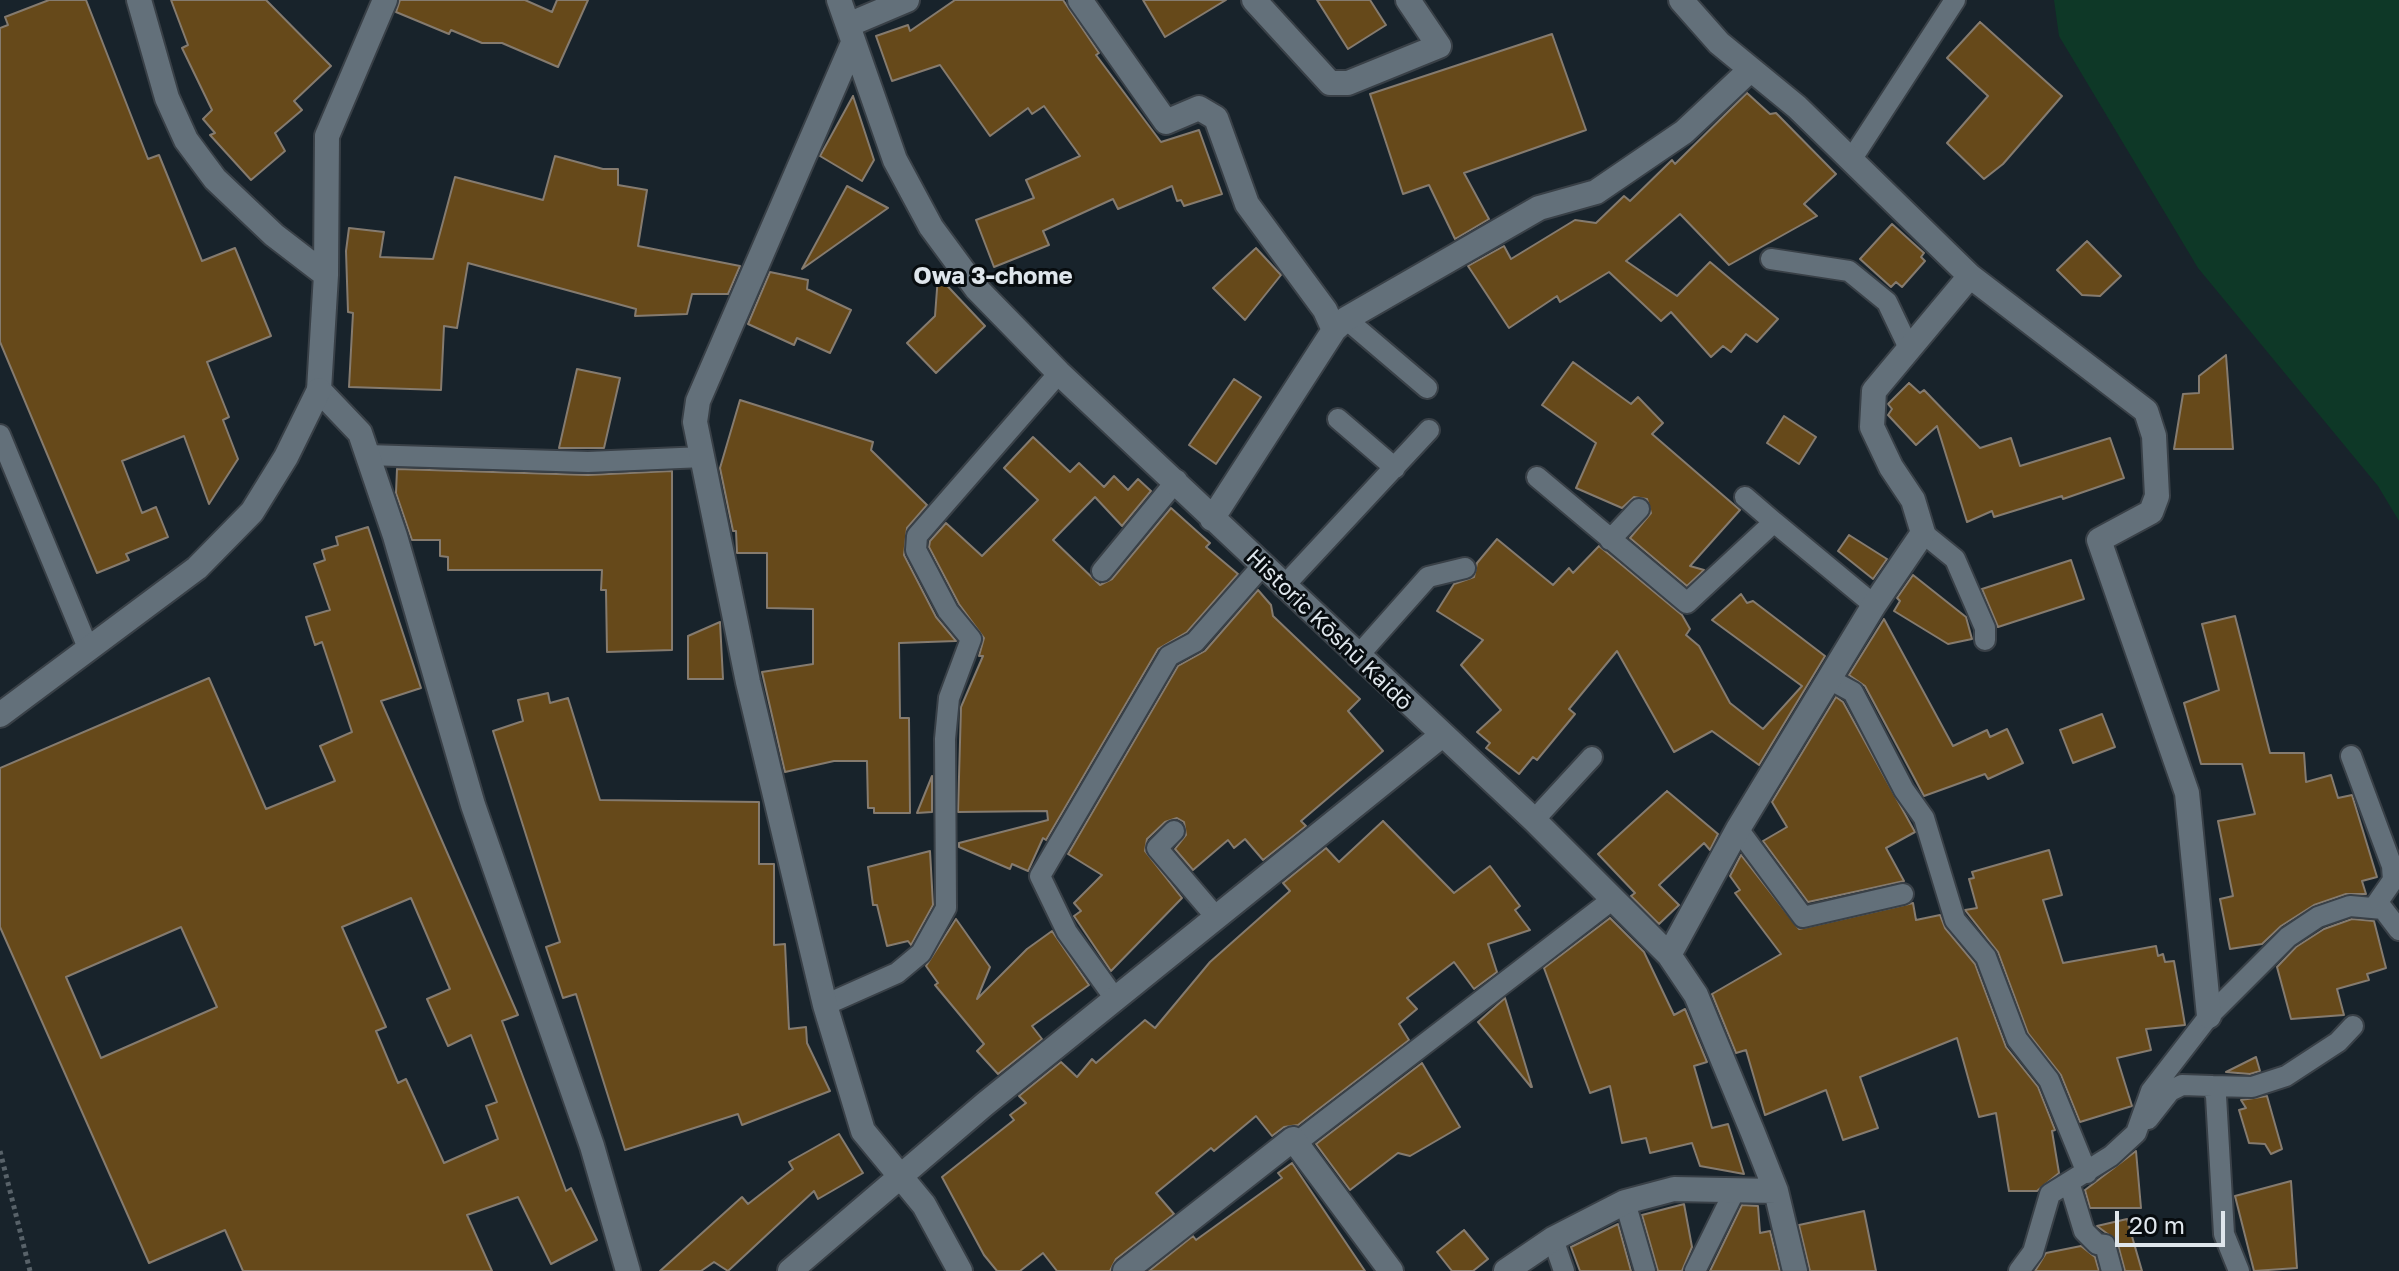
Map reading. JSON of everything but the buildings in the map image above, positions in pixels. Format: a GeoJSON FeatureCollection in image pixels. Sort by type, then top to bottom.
{"type":"FeatureCollection","features":[{"type":"Feature","properties":{"kind":"street"},"geometry":{"type":"LineString","coordinates":[[139,0],[167,98],[186,140],[215,179],[274,235],[326,275]]}},
{"type":"Feature","properties":{"kind":"street"},"geometry":{"type":"LineString","coordinates":[[0,715],[197,568],[252,512],[286,457],[319,390],[326,275],[327,136],[385,0]]}},
{"type":"Feature","properties":{"kind":"street","name":"Historic Kōshū Kaidō"},"geometry":{"type":"LineString","coordinates":[[839,0],[895,160],[931,227],[976,288],[1059,373],[1177,480],[1212,519],[1283,587],[1534,820],[1669,955],[1696,995],[1776,1191],[1795,1271]]}},
{"type":"Feature","properties":{"kind":"street"},"geometry":{"type":"LineString","coordinates":[[907,0],[851,34],[698,401],[695,422],[748,682],[825,1005],[863,1131],[878,1153],[901,1175],[924,1205],[960,1271]]}},
{"type":"Feature","properties":{"kind":"street"},"geometry":{"type":"LineString","coordinates":[[1080,0],[1166,122],[1199,108],[1216,118],[1247,204],[1325,310],[1340,325]]}},
{"type":"Feature","properties":{"kind":"street"},"geometry":{"type":"LineString","coordinates":[[1254,0],[1330,83],[1348,83],[1439,46],[1408,0]]}},
{"type":"Feature","properties":{"kind":"street"},"geometry":{"type":"LineString","coordinates":[[1681,0],[1709,33],[1797,107],[1970,276],[2146,411],[2154,436],[2157,496],[2151,512],[2099,540],[2187,793],[2209,1016]]}},
{"type":"Feature","properties":{"kind":"street"},"geometry":{"type":"LineString","coordinates":[[1212,519],[1340,325],[1539,208],[1596,192],[1684,132],[1750,70]]}},
{"type":"Feature","properties":{"kind":"street"},"geometry":{"type":"LineString","coordinates":[[1669,955],[1738,829],[1874,605],[1923,533],[1913,500],[1891,467],[1872,427],[1874,391],[1908,346],[1970,276]]}},
{"type":"Feature","properties":{"kind":"street"},"geometry":{"type":"LineString","coordinates":[[319,390],[360,433],[395,536],[473,805],[592,1146],[628,1271]]}},
{"type":"Feature","properties":{"kind":"street"},"geometry":{"type":"LineString","coordinates":[[790,1271],[901,1175],[1441,736]]}},
{"type":"Feature","properties":{"kind":"street"},"geometry":{"type":"LineString","coordinates":[[1125,1271],[1293,1139],[1391,1271]]}},
{"type":"Feature","properties":{"kind":"street"},"geometry":{"type":"LineString","coordinates":[[1506,1271],[1553,1239],[1625,1202],[1674,1189],[1776,1191]]}},
{"type":"Feature","properties":{"kind":"lane"},"geometry":{"type":"LineString","coordinates":[[1851,160],[1955,0]]}},
{"type":"Feature","properties":{"kind":"lane"},"geometry":{"type":"LineString","coordinates":[[1771,259],[1849,271],[1887,302],[1908,346]]}},
{"type":"Feature","properties":{"kind":"lane"},"geometry":{"type":"LineString","coordinates":[[1340,325],[1427,388]]}},
{"type":"Feature","properties":{"kind":"lane"},"geometry":{"type":"LineString","coordinates":[[825,1005],[897,973],[921,953],[946,908],[945,739],[949,698],[971,639],[948,611],[916,550],[917,536],[1059,373]]}},
{"type":"Feature","properties":{"kind":"lane"},"geometry":{"type":"LineString","coordinates":[[1338,419],[1395,468]]}},
{"type":"Feature","properties":{"kind":"lane"},"geometry":{"type":"LineString","coordinates":[[1283,587],[1429,430]]}},
{"type":"Feature","properties":{"kind":"lane"},"geometry":{"type":"LineString","coordinates":[[0,435],[88,648]]}},
{"type":"Feature","properties":{"kind":"lane"},"geometry":{"type":"LineString","coordinates":[[367,455],[588,462],[703,457]]}},
{"type":"Feature","properties":{"kind":"lane"},"geometry":{"type":"LineString","coordinates":[[1537,477],[1687,603],[1774,522]]}},
{"type":"Feature","properties":{"kind":"lane"},"geometry":{"type":"LineString","coordinates":[[1102,571],[1177,480]]}},
{"type":"Feature","properties":{"kind":"lane"},"geometry":{"type":"LineString","coordinates":[[1745,497],[1874,605]]}},
{"type":"Feature","properties":{"kind":"lane"},"geometry":{"type":"LineString","coordinates":[[1610,540],[1639,509]]}},
{"type":"Feature","properties":{"kind":"lane"},"geometry":{"type":"LineString","coordinates":[[1923,533],[1955,559],[1985,628],[1985,640]]}},
{"type":"Feature","properties":{"kind":"lane"},"geometry":{"type":"LineString","coordinates":[[1116,1000],[1067,932],[1040,876],[1169,656],[1195,642],[1262,566]]}},
{"type":"Feature","properties":{"kind":"lane"},"geometry":{"type":"LineString","coordinates":[[1357,657],[1428,577],[1465,568]]}},
{"type":"Feature","properties":{"kind":"lane"},"geometry":{"type":"LineString","coordinates":[[1829,679],[1853,692],[1904,790],[1924,818],[1955,920],[1986,957],[2017,1039],[2049,1080],[2078,1177],[2084,1231],[2097,1244],[2105,1245],[2112,1271]]}},
{"type":"Feature","properties":{"kind":"lane"},"geometry":{"type":"LineString","coordinates":[[2351,756],[2392,866],[2393,880],[2375,906]]}},
{"type":"Feature","properties":{"kind":"lane"},"geometry":{"type":"LineString","coordinates":[[1534,820],[1592,757]]}},
{"type":"Feature","properties":{"kind":"lane"},"geometry":{"type":"LineString","coordinates":[[1738,829],[1803,917],[1903,894]]}},
{"type":"Feature","properties":{"kind":"lane"},"geometry":{"type":"LineString","coordinates":[[1174,831],[1157,848],[1216,917]]}},
{"type":"Feature","properties":{"kind":"lane"},"geometry":{"type":"LineString","coordinates":[[1296,1143],[1613,899]]}},
{"type":"Feature","properties":{"kind":"lane"},"geometry":{"type":"LineString","coordinates":[[2136,1133],[2151,1091],[2209,1016],[2288,937],[2318,917],[2350,906],[2383,909],[2399,930]]}},
{"type":"Feature","properties":{"kind":"lane"},"geometry":{"type":"LineString","coordinates":[[1994,979],[1999,973],[1995,946]]}},
{"type":"Feature","properties":{"kind":"lane"},"geometry":{"type":"LineString","coordinates":[[2019,1271],[2033,1252],[2050,1194],[2136,1133],[2170,1091],[2182,1085],[2252,1087],[2286,1076],[2338,1042],[2353,1026]]}},
{"type":"Feature","properties":{"kind":"lane"},"geometry":{"type":"LineString","coordinates":[[2212,1086],[2216,1096],[2224,1234],[2239,1271]]}},
{"type":"Feature","properties":{"kind":"lane"},"geometry":{"type":"LineString","coordinates":[[1695,1271],[1735,1190]]}},
{"type":"Feature","properties":{"kind":"lane"},"geometry":{"type":"LineString","coordinates":[[1625,1202],[1645,1271]]}},
{"type":"Feature","properties":{"kind":"lane"},"geometry":{"type":"LineString","coordinates":[[1553,1239],[1564,1271]]}},
{"type":"Feature","properties":{"kind":"path"},"geometry":{"type":"LineString","coordinates":[[0,1151],[30,1271]]}},
{"type":"Feature","properties":{"kind":"green space"},"geometry":{"type":"Polygon","coordinates":[[[2054,0],[2399,0],[2399,521],[2378,486],[2198,268],[2059,36],[2054,0]]]}},
{"type":"Feature","properties":{"kind":"district","name":"Owa 3-chome"},"geometry":{"type":"Point","coordinates":[993,276]}}]}
